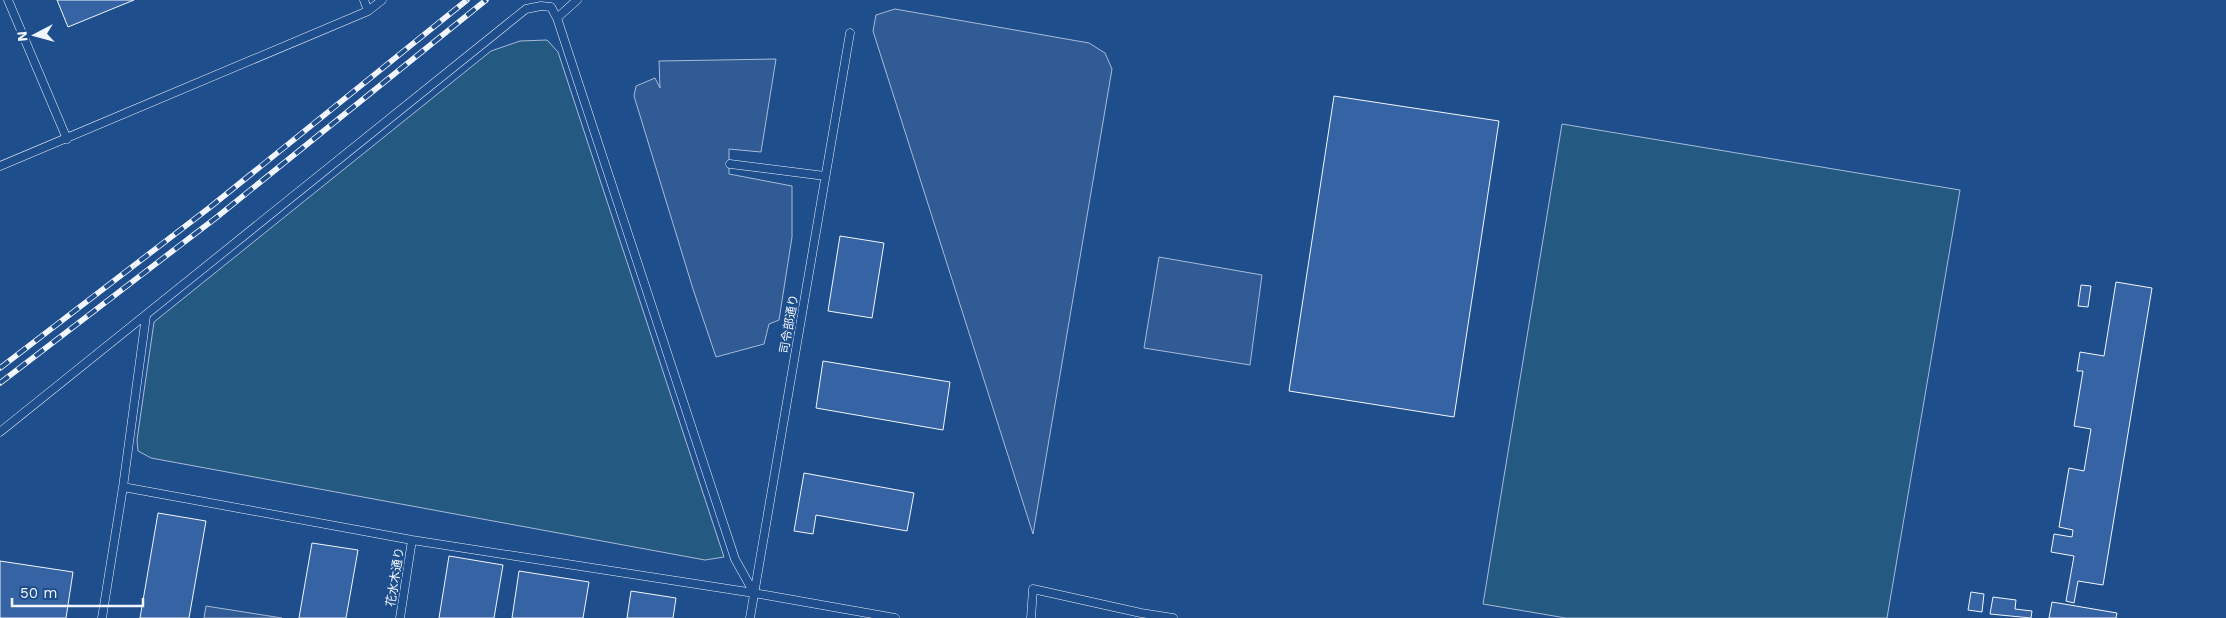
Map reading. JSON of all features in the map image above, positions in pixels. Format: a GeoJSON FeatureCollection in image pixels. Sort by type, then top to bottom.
{"type":"FeatureCollection","features":[{"type":"Feature","properties":{"kind":"lane"},"geometry":{"type":"LineString","coordinates":[[8,0],[67,139]]}},
{"type":"Feature","properties":{"kind":"lane"},"geometry":{"type":"LineString","coordinates":[[364,0],[368,11]]}},
{"type":"Feature","properties":{"kind":"lane"},"geometry":{"type":"LineString","coordinates":[[0,166],[368,11],[382,0]]}},
{"type":"Feature","properties":{"kind":"lane"},"geometry":{"type":"LineString","coordinates":[[557,18],[577,0]]}},
{"type":"Feature","properties":{"kind":"lane"},"geometry":{"type":"LineString","coordinates":[[0,432],[526,9],[541,6],[551,7],[557,18],[735,559],[754,593]]}},
{"type":"Feature","properties":{"kind":"lane","name":"司令部通り"},"geometry":{"type":"LineString","coordinates":[[750,618],[850,33]]}},
{"type":"Feature","properties":{"kind":"lane"},"geometry":{"type":"LineString","coordinates":[[730,164],[825,176]]}},
{"type":"Feature","properties":{"kind":"lane"},"geometry":{"type":"LineString","coordinates":[[102,618],[123,486],[146,316]]}},
{"type":"Feature","properties":{"kind":"lane"},"geometry":{"type":"LineString","coordinates":[[123,486],[412,540],[754,593],[895,618]]}},
{"type":"Feature","properties":{"kind":"lane","name":"花水木通り"},"geometry":{"type":"LineString","coordinates":[[400,618],[412,540]]}},
{"type":"Feature","properties":{"kind":"lane"},"geometry":{"type":"LineString","coordinates":[[1031,618],[1033,589],[1141,613],[1173,618]]}},
{"type":"Feature","properties":{"kind":"shaded area"},"geometry":{"type":"Polygon","coordinates":[[[895,9],[1089,43],[1105,53],[1112,69],[1033,534],[873,31],[876,15],[895,9]]]}},
{"type":"Feature","properties":{"kind":"shaded area"},"geometry":{"type":"Polygon","coordinates":[[[547,40],[558,52],[724,557],[705,560],[151,458],[138,451],[137,440],[154,322],[491,51],[520,41],[547,40]]]}},
{"type":"Feature","properties":{"kind":"shaded area"},"geometry":{"type":"Polygon","coordinates":[[[776,59],[761,152],[729,149],[729,174],[792,186],[792,237],[779,320],[769,324],[764,344],[716,357],[693,289],[634,96],[636,86],[655,78],[660,88],[659,61],[776,59]]]}},
{"type":"Feature","properties":{"kind":"shaded area"},"geometry":{"type":"Polygon","coordinates":[[[1562,124],[1960,190],[1887,618],[1566,618],[1483,604],[1562,124]]]}},
{"type":"Feature","properties":{"kind":"shaded area"},"geometry":{"type":"Polygon","coordinates":[[[1159,257],[1262,275],[1250,365],[1144,348],[1159,257]]]}},
{"type":"Feature","properties":{"kind":"shaded area"},"geometry":{"type":"Polygon","coordinates":[[[206,606],[282,618],[204,618],[206,606]]]}},
{"type":"Feature","properties":{"kind":"building"},"geometry":{"type":"Polygon","coordinates":[[[57,0],[134,0],[68,27],[57,0]]]}},
{"type":"Feature","properties":{"kind":"building"},"geometry":{"type":"Polygon","coordinates":[[[1334,96],[1499,121],[1454,417],[1289,391],[1334,96]]]}},
{"type":"Feature","properties":{"kind":"building"},"geometry":{"type":"Polygon","coordinates":[[[840,236],[884,243],[872,318],[828,311],[840,236]]]}},
{"type":"Feature","properties":{"kind":"building"},"geometry":{"type":"Polygon","coordinates":[[[2116,282],[2152,288],[2103,585],[2078,581],[2074,603],[2066,601],[2074,556],[2051,552],[2054,534],[2072,537],[2073,530],[2059,527],[2069,468],[2084,471],[2091,429],[2074,426],[2083,371],[2077,371],[2080,352],[2104,356],[2116,282]]]}},
{"type":"Feature","properties":{"kind":"building"},"geometry":{"type":"Polygon","coordinates":[[[2081,285],[2091,286],[2088,307],[2078,306],[2081,285]]]}},
{"type":"Feature","properties":{"kind":"building"},"geometry":{"type":"Polygon","coordinates":[[[823,361],[950,382],[943,430],[816,408],[823,361]]]}},
{"type":"Feature","properties":{"kind":"building"},"geometry":{"type":"Polygon","coordinates":[[[804,473],[914,493],[907,531],[816,515],[813,534],[794,531],[804,473]]]}},
{"type":"Feature","properties":{"kind":"building"},"geometry":{"type":"Polygon","coordinates":[[[158,513],[206,521],[189,618],[140,618],[158,513]]]}},
{"type":"Feature","properties":{"kind":"building"},"geometry":{"type":"Polygon","coordinates":[[[312,543],[358,550],[346,618],[299,618],[312,543]]]}},
{"type":"Feature","properties":{"kind":"building"},"geometry":{"type":"Polygon","coordinates":[[[449,556],[503,565],[494,618],[439,618],[449,556]]]}},
{"type":"Feature","properties":{"kind":"building"},"geometry":{"type":"Polygon","coordinates":[[[0,561],[73,572],[66,618],[0,618],[0,561]]]}},
{"type":"Feature","properties":{"kind":"building"},"geometry":{"type":"Polygon","coordinates":[[[519,571],[589,582],[583,618],[512,618],[519,571]]]}},
{"type":"Feature","properties":{"kind":"building"},"geometry":{"type":"Polygon","coordinates":[[[631,591],[676,598],[673,618],[627,618],[631,591]]]}},
{"type":"Feature","properties":{"kind":"building"},"geometry":{"type":"Polygon","coordinates":[[[1971,592],[1984,594],[1982,612],[1968,610],[1971,592]]]}},
{"type":"Feature","properties":{"kind":"building"},"geometry":{"type":"Polygon","coordinates":[[[1993,597],[2016,600],[2015,609],[2032,611],[2031,618],[1990,614],[1993,597]]]}},
{"type":"Feature","properties":{"kind":"building"},"geometry":{"type":"Polygon","coordinates":[[[2052,602],[2117,613],[2116,618],[2049,618],[2052,602]]]}},
{"type":"Feature","properties":{"kind":"railway"},"geometry":{"type":"LineString","coordinates":[[0,368],[209,208],[467,0]]}},
{"type":"Feature","properties":{"kind":"railway"},"geometry":{"type":"LineString","coordinates":[[0,383],[217,217],[486,0]]}}]}
